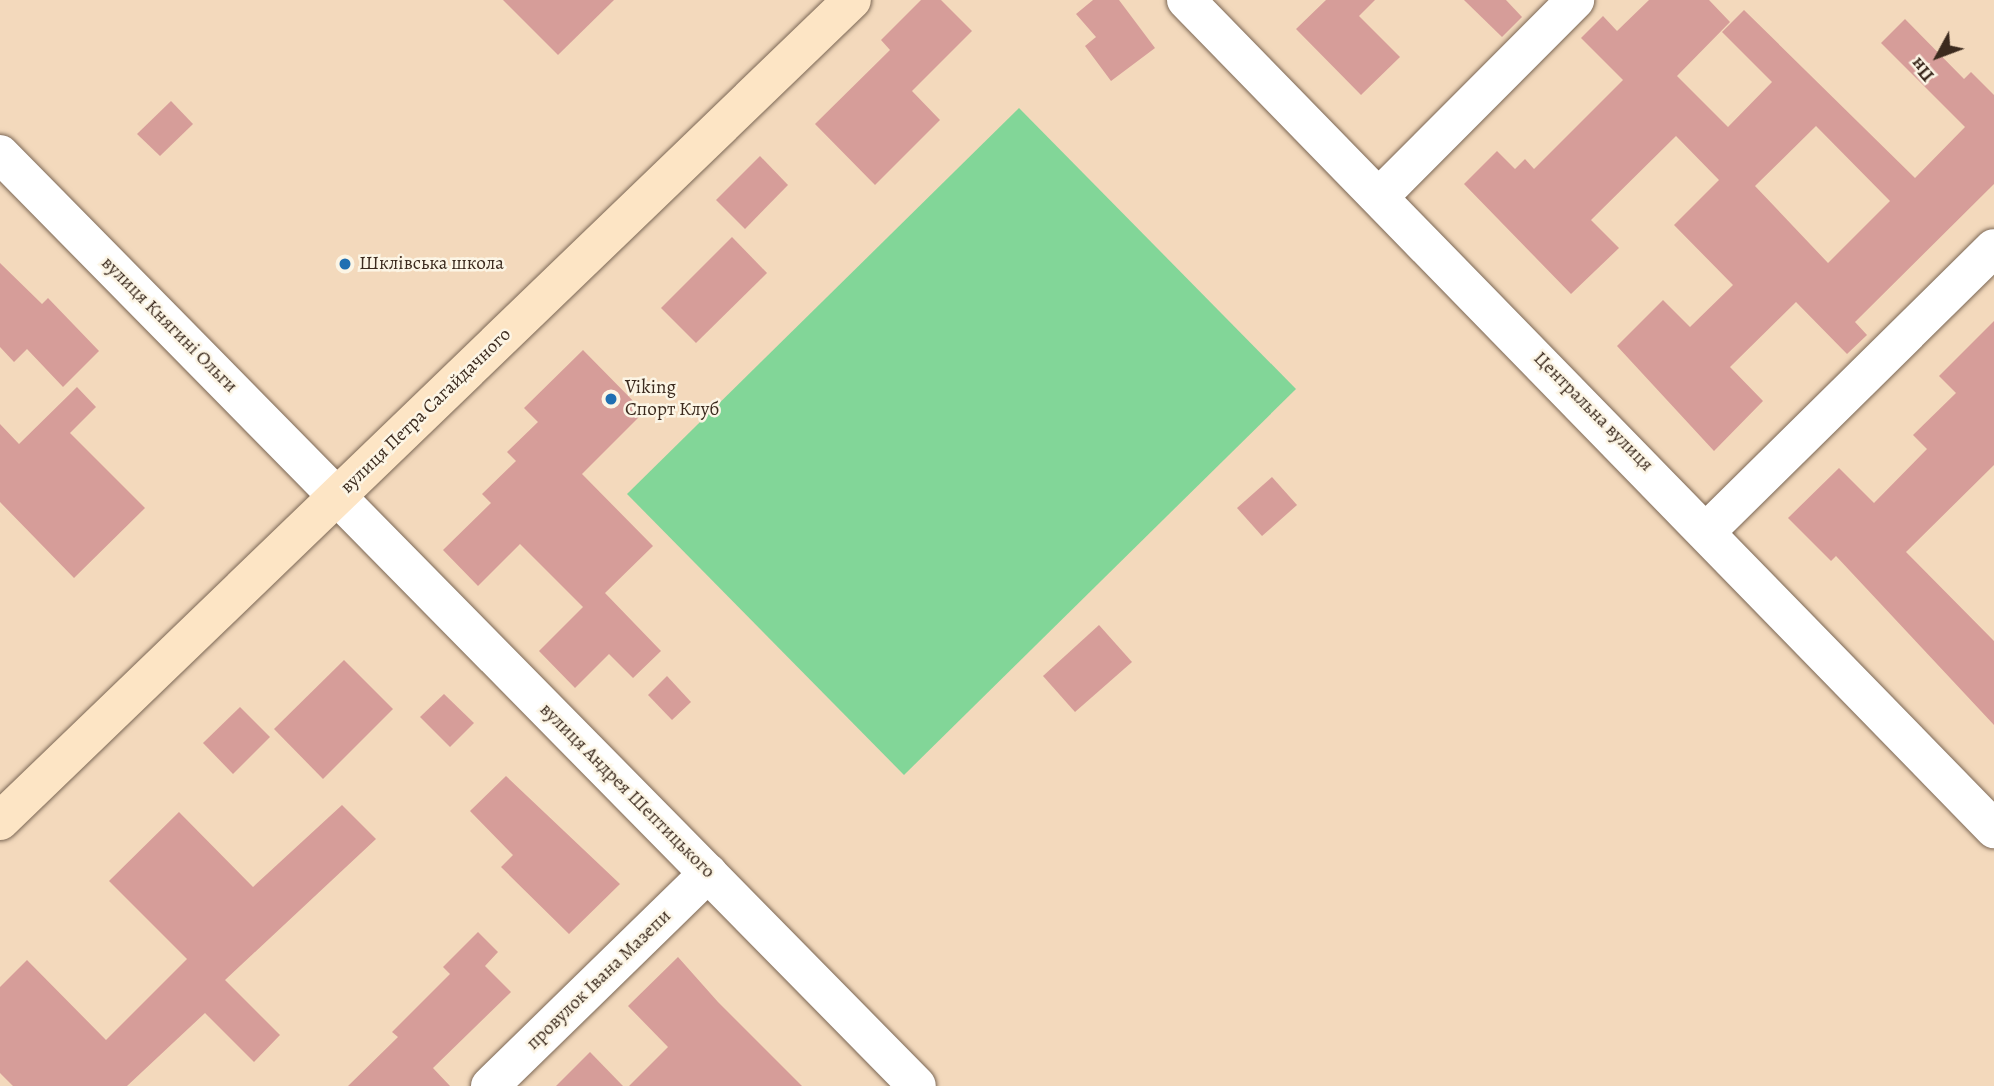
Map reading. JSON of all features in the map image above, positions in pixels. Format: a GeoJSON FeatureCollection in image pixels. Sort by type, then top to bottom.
{"type":"FeatureCollection","features":[{"type":"Feature","properties":{"kind":"street","name":"вулиця Петра Сагайдачного"},"geometry":{"type":"LineString","coordinates":[[0,821],[852,0]]}},
{"type":"Feature","properties":{"kind":"street","name":"Центральна вулиця"},"geometry":{"type":"LineString","coordinates":[[1186,0],[1709,529],[1994,829]]}},
{"type":"Feature","properties":{"kind":"street"},"geometry":{"type":"LineString","coordinates":[[1379,197],[1574,0]]}},
{"type":"Feature","properties":{"kind":"street","name":"вулиця Княгині Ольги"},"geometry":{"type":"LineString","coordinates":[[0,154],[337,496]]}},
{"type":"Feature","properties":{"kind":"street"},"geometry":{"type":"LineString","coordinates":[[1709,529],[1994,248]]}},
{"type":"Feature","properties":{"kind":"street","name":"вулиця Андрея Шептицького"},"geometry":{"type":"LineString","coordinates":[[337,496],[917,1086]]}},
{"type":"Feature","properties":{"kind":"street","name":"провулок Івана Мазепи"},"geometry":{"type":"LineString","coordinates":[[490,1086],[708,873]]}},
{"type":"Feature","properties":{"kind":"green space"},"geometry":{"type":"Polygon","coordinates":[[[1019,108],[1296,389],[904,775],[627,494],[1019,108]]]}},
{"type":"Feature","properties":{"kind":"building"},"geometry":{"type":"Polygon","coordinates":[[[503,0],[614,0],[558,55],[503,0]]]}},
{"type":"Feature","properties":{"kind":"building"},"geometry":{"type":"Polygon","coordinates":[[[921,0],[941,0],[972,31],[912,91],[940,120],[875,185],[815,124],[890,50],[881,40],[921,0]]]}},
{"type":"Feature","properties":{"kind":"building"},"geometry":{"type":"Polygon","coordinates":[[[1093,0],[1119,0],[1155,48],[1111,81],[1085,46],[1096,37],[1076,14],[1093,0]]]}},
{"type":"Feature","properties":{"kind":"building"},"geometry":{"type":"Polygon","coordinates":[[[1326,0],[1375,0],[1359,16],[1400,57],[1361,95],[1296,29],[1326,0]]]}},
{"type":"Feature","properties":{"kind":"building"},"geometry":{"type":"Polygon","coordinates":[[[1464,0],[1506,0],[1522,17],[1502,37],[1464,0]]]}},
{"type":"Feature","properties":{"kind":"building"},"geometry":{"type":"Polygon","coordinates":[[[1649,0],[1709,0],[1730,22],[1677,76],[1728,127],[1772,82],[1722,32],[1744,10],[1915,178],[1965,127],[1881,43],[1905,19],[1964,79],[1971,72],[1994,95],[1994,184],[1855,322],[1867,335],[1847,354],[1796,302],[1730,367],[1763,401],[1714,451],[1617,346],[1663,300],[1690,327],[1733,285],[1674,225],[1719,180],[1676,136],[1591,220],[1619,248],[1571,294],[1464,184],[1497,151],[1515,169],[1525,159],[1534,169],[1623,80],[1581,38],[1603,16],[1617,31],[1649,0]],[[1816,126],[1755,186],[1828,263],[1890,201],[1816,126]]]}},
{"type":"Feature","properties":{"kind":"building"},"geometry":{"type":"Polygon","coordinates":[[[171,101],[193,124],[160,156],[137,134],[171,101]]]}},
{"type":"Feature","properties":{"kind":"building"},"geometry":{"type":"Polygon","coordinates":[[[760,156],[788,185],[745,229],[716,200],[760,156]]]}},
{"type":"Feature","properties":{"kind":"building"},"geometry":{"type":"Polygon","coordinates":[[[732,237],[767,273],[696,343],[661,308],[732,237]]]}},
{"type":"Feature","properties":{"kind":"building"},"geometry":{"type":"Polygon","coordinates":[[[0,263],[42,304],[48,298],[99,351],[63,387],[27,349],[14,362],[0,347],[0,263]]]}},
{"type":"Feature","properties":{"kind":"building"},"geometry":{"type":"Polygon","coordinates":[[[1994,321],[1994,465],[1906,552],[1994,641],[1994,725],[1836,556],[1831,561],[1788,518],[1839,468],[1874,503],[1927,449],[1913,435],[1956,393],[1939,376],[1994,321]]]}},
{"type":"Feature","properties":{"kind":"building"},"geometry":{"type":"Polygon","coordinates":[[[583,350],[644,412],[582,474],[653,546],[605,593],[661,651],[633,678],[609,654],[575,688],[539,651],[583,607],[520,544],[478,586],[443,550],[491,503],[482,494],[516,461],[507,452],[538,422],[524,408],[583,350]]]}},
{"type":"Feature","properties":{"kind":"building"},"geometry":{"type":"Polygon","coordinates":[[[77,387],[96,407],[70,433],[145,508],[74,578],[0,502],[0,424],[19,444],[77,387]]]}},
{"type":"Feature","properties":{"kind":"building"},"geometry":{"type":"Polygon","coordinates":[[[1272,477],[1297,505],[1262,536],[1237,508],[1272,477]]]}},
{"type":"Feature","properties":{"kind":"building"},"geometry":{"type":"Polygon","coordinates":[[[1099,625],[1132,662],[1075,712],[1043,676],[1099,625]]]}},
{"type":"Feature","properties":{"kind":"building"},"geometry":{"type":"Polygon","coordinates":[[[344,660],[393,709],[323,779],[274,729],[344,660]]]}},
{"type":"Feature","properties":{"kind":"building"},"geometry":{"type":"Polygon","coordinates":[[[667,676],[691,702],[672,720],[648,695],[667,676]]]}},
{"type":"Feature","properties":{"kind":"building"},"geometry":{"type":"Polygon","coordinates":[[[444,694],[474,723],[450,747],[420,717],[444,694]]]}},
{"type":"Feature","properties":{"kind":"building"},"geometry":{"type":"Polygon","coordinates":[[[240,707],[270,737],[233,774],[203,743],[240,707]]]}},
{"type":"Feature","properties":{"kind":"building"},"geometry":{"type":"Polygon","coordinates":[[[506,776],[620,884],[569,934],[501,867],[513,855],[470,811],[506,776]]]}},
{"type":"Feature","properties":{"kind":"building"},"geometry":{"type":"Polygon","coordinates":[[[342,805],[376,839],[225,980],[280,1035],[254,1062],[205,1013],[127,1086],[13,1086],[0,1073],[0,987],[27,960],[106,1040],[187,959],[109,881],[179,812],[253,887],[342,805]]]}},
{"type":"Feature","properties":{"kind":"building"},"geometry":{"type":"Polygon","coordinates":[[[478,932],[498,952],[485,966],[511,992],[433,1068],[450,1086],[348,1086],[398,1037],[392,1032],[450,974],[443,967],[478,932]]]}},
{"type":"Feature","properties":{"kind":"building"},"geometry":{"type":"Polygon","coordinates":[[[678,957],[718,1002],[802,1086],[629,1086],[668,1047],[628,1006],[678,957]]]}},
{"type":"Feature","properties":{"kind":"building"},"geometry":{"type":"Polygon","coordinates":[[[590,1052],[623,1086],[556,1086],[590,1052]]]}},
{"type":"Feature","properties":{"kind":"place","name":"Шклівська школа"},"geometry":{"type":"Point","coordinates":[345,264]}},
{"type":"Feature","properties":{"kind":"place","name":"Viking Спорт Клуб"},"geometry":{"type":"Point","coordinates":[611,399]}}]}
